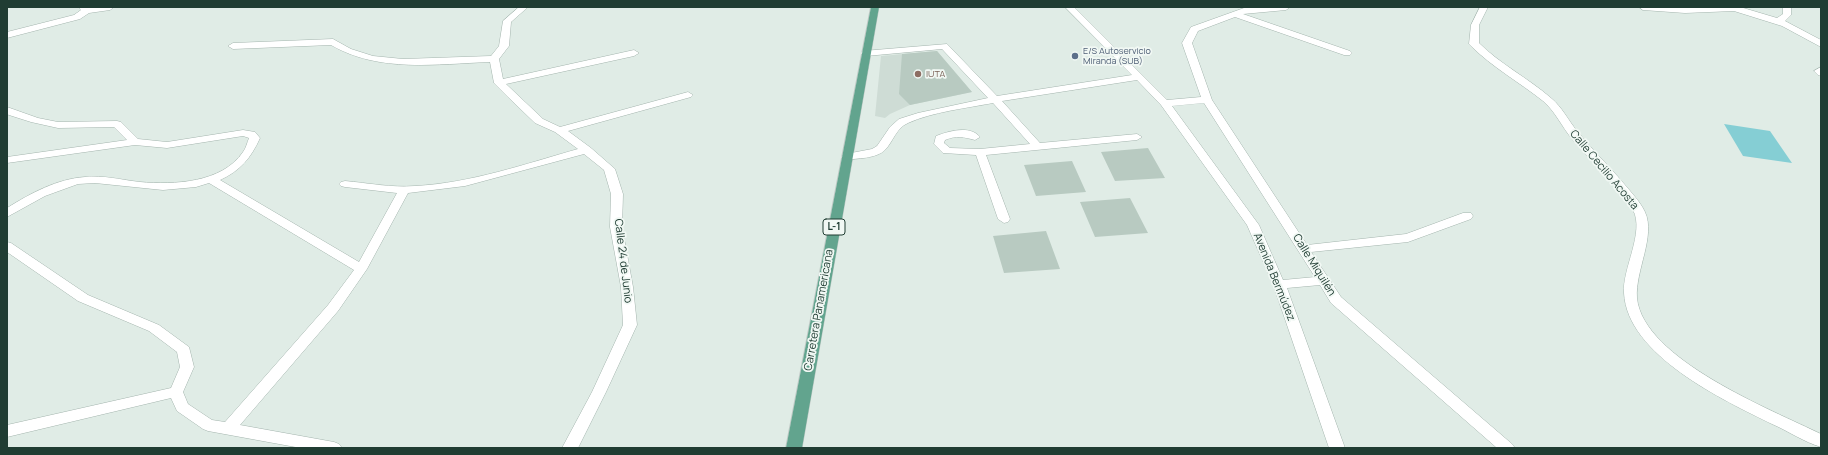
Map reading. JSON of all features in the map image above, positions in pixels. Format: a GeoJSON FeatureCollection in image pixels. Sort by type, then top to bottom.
{"type":"FeatureCollection","features":[{"type":"Feature","properties":{"kind":"main road","name":"Carretera Panamericana"},"geometry":{"type":"LineString","coordinates":[[794,448],[846,157],[875,7]]}},
{"type":"Feature","properties":{"kind":"street"},"geometry":{"type":"LineString","coordinates":[[7,34],[77,17],[84,9],[110,7]]}},
{"type":"Feature","properties":{"kind":"street"},"geometry":{"type":"LineString","coordinates":[[524,7],[507,21],[504,46],[494,59],[499,83],[634,52]]}},
{"type":"Feature","properties":{"kind":"street","name":"Avenida Bermúdez"},"geometry":{"type":"LineString","coordinates":[[1069,7],[1166,103],[1253,225],[1279,284],[1337,448]]}},
{"type":"Feature","properties":{"kind":"street"},"geometry":{"type":"LineString","coordinates":[[1234,14],[1258,7]]}},
{"type":"Feature","properties":{"kind":"street"},"geometry":{"type":"LineString","coordinates":[[1244,11],[1286,7]]}},
{"type":"Feature","properties":{"kind":"street","name":"Calle Cecilio Acosta"},"geometry":{"type":"LineString","coordinates":[[1484,7],[1475,25],[1474,44],[1486,56],[1520,78],[1551,104],[1575,136],[1609,172],[1640,213],[1643,228],[1630,279],[1630,301],[1635,317],[1649,338],[1692,374],[1764,414],[1821,441]]}},
{"type":"Feature","properties":{"kind":"street"},"geometry":{"type":"LineString","coordinates":[[1643,7],[1685,10],[1734,8],[1778,22],[1821,44]]}},
{"type":"Feature","properties":{"kind":"street"},"geometry":{"type":"LineString","coordinates":[[1778,22],[1787,16],[1787,7]]}},
{"type":"Feature","properties":{"kind":"street"},"geometry":{"type":"LineString","coordinates":[[1234,14],[1347,53]]}},
{"type":"Feature","properties":{"kind":"street","name":"Calle Miquilén"},"geometry":{"type":"LineString","coordinates":[[1234,14],[1200,26],[1194,29],[1188,36],[1187,43],[1207,100],[1336,300],[1507,448]]}},
{"type":"Feature","properties":{"kind":"street"},"geometry":{"type":"LineString","coordinates":[[233,46],[333,42],[348,51],[372,59],[403,62],[494,59]]}},
{"type":"Feature","properties":{"kind":"street"},"geometry":{"type":"LineString","coordinates":[[866,53],[944,46],[995,99],[1038,147]]}},
{"type":"Feature","properties":{"kind":"street"},"geometry":{"type":"LineString","coordinates":[[1821,70],[1819,71],[1821,73]]}},
{"type":"Feature","properties":{"kind":"street"},"geometry":{"type":"LineString","coordinates":[[846,157],[875,152],[881,148],[894,129],[903,121],[918,116],[995,99],[1140,76]]}},
{"type":"Feature","properties":{"kind":"street","name":"Calle 24 de Junio"},"geometry":{"type":"LineString","coordinates":[[499,83],[539,121],[559,130],[587,150],[609,169],[617,194],[616,226],[627,287],[630,325],[599,392],[570,448]]}},
{"type":"Feature","properties":{"kind":"street"},"geometry":{"type":"LineString","coordinates":[[559,130],[688,95]]}},
{"type":"Feature","properties":{"kind":"street"},"geometry":{"type":"LineString","coordinates":[[1166,103],[1207,100]]}},
{"type":"Feature","properties":{"kind":"street"},"geometry":{"type":"LineString","coordinates":[[7,110],[40,121],[63,125],[99,122],[117,124],[135,142]]}},
{"type":"Feature","properties":{"kind":"street"},"geometry":{"type":"LineString","coordinates":[[975,138],[963,132],[949,134],[940,138],[939,144],[947,151],[980,152],[1137,137]]}},
{"type":"Feature","properties":{"kind":"street"},"geometry":{"type":"LineString","coordinates":[[7,160],[135,142],[167,146],[243,133],[251,134],[255,138],[251,151],[238,166],[212,180],[183,185],[148,186],[114,182],[80,181],[43,192],[7,213]]}},
{"type":"Feature","properties":{"kind":"street"},"geometry":{"type":"LineString","coordinates":[[345,184],[404,190],[431,188],[486,178],[587,150]]}},
{"type":"Feature","properties":{"kind":"street"},"geometry":{"type":"LineString","coordinates":[[980,152],[1004,219]]}},
{"type":"Feature","properties":{"kind":"street"},"geometry":{"type":"LineString","coordinates":[[212,180],[361,269]]}},
{"type":"Feature","properties":{"kind":"street"},"geometry":{"type":"LineString","coordinates":[[228,429],[333,308],[361,269],[404,190]]}},
{"type":"Feature","properties":{"kind":"street"},"geometry":{"type":"LineString","coordinates":[[1304,249],[1408,238],[1467,216]]}},
{"type":"Feature","properties":{"kind":"street"},"geometry":{"type":"LineString","coordinates":[[7,246],[83,298],[154,328],[184,350],[187,367],[176,392],[182,407],[208,425],[334,448]]}},
{"type":"Feature","properties":{"kind":"street"},"geometry":{"type":"LineString","coordinates":[[1279,284],[1324,281]]}},
{"type":"Feature","properties":{"kind":"street"},"geometry":{"type":"LineString","coordinates":[[7,431],[176,392]]}},
{"type":"Feature","properties":{"kind":"shaded area","name":"IUTA"},"geometry":{"type":"Polygon","coordinates":[[[937,51],[972,92],[910,105],[890,114],[885,118],[875,116],[881,56],[937,51]]]}},
{"type":"Feature","properties":{"kind":"water"},"geometry":{"type":"Polygon","coordinates":[[[1724,124],[1770,131],[1792,163],[1743,156],[1724,124]]]}},
{"type":"Feature","properties":{"kind":"building","name":"IUTA"},"geometry":{"type":"Polygon","coordinates":[[[937,51],[972,92],[910,105],[899,94],[902,54],[937,51]]]}},
{"type":"Feature","properties":{"kind":"building"},"geometry":{"type":"Polygon","coordinates":[[[1148,148],[1165,178],[1115,181],[1101,152],[1148,148]]]}},
{"type":"Feature","properties":{"kind":"building"},"geometry":{"type":"Polygon","coordinates":[[[1072,161],[1086,192],[1036,196],[1024,165],[1072,161]]]}},
{"type":"Feature","properties":{"kind":"building"},"geometry":{"type":"Polygon","coordinates":[[[1130,198],[1148,233],[1095,237],[1080,202],[1130,198]]]}},
{"type":"Feature","properties":{"kind":"building"},"geometry":{"type":"Polygon","coordinates":[[[1046,231],[1060,269],[1004,273],[993,236],[1046,231]]]}},
{"type":"Feature","properties":{"kind":"place","name":"E/S Autoservicio Miranda (SUB)"},"geometry":{"type":"Point","coordinates":[1075,56]}},
{"type":"Feature","properties":{"kind":"place","name":"IUTA"},"geometry":{"type":"Point","coordinates":[918,74]}}]}
